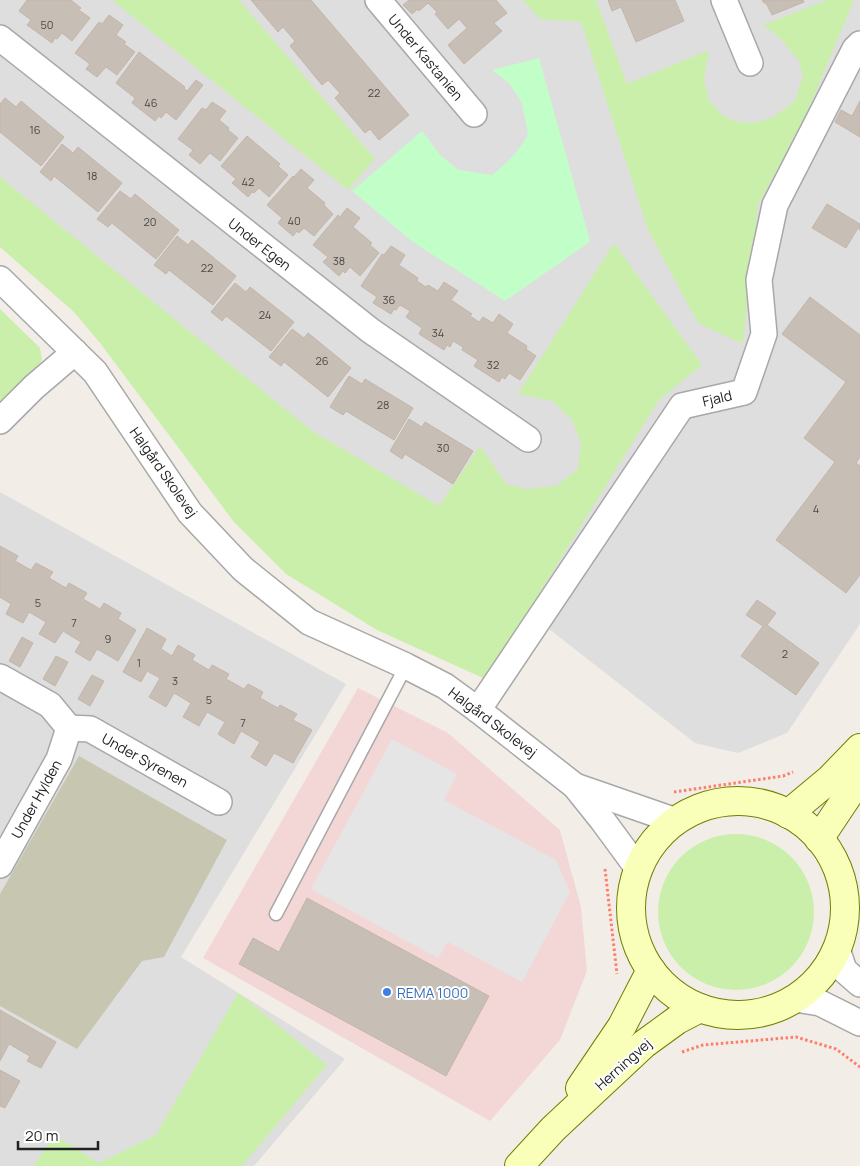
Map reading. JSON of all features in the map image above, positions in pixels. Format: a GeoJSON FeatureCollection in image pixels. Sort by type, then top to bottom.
{"type":"FeatureCollection","features":[{"type":"Feature","properties":{"kind":"main road"},"geometry":{"type":"LineString","coordinates":[[788,814],[830,779],[860,748]]}},
{"type":"Feature","properties":{"kind":"main road"},"geometry":{"type":"LineString","coordinates":[[820,838],[860,776]]}},
{"type":"Feature","properties":{"kind":"main road"},"geometry":{"type":"LineString","coordinates":[[731,802],[751,802],[770,806],[788,814],[820,838],[839,872],[844,891],[845,911],[843,930],[837,949],[830,964],[809,989],[778,1008],[759,1014],[739,1016],[719,1014],[700,1008],[681,999],[664,986],[651,970],[641,951],[632,918],[633,890],[639,870],[648,851],[661,835],[676,821],[712,805],[731,802]]}},
{"type":"Feature","properties":{"kind":"main road","name":"Herningvej"},"geometry":{"type":"LineString","coordinates":[[553,1129],[622,1026],[651,970]]}},
{"type":"Feature","properties":{"kind":"main road","name":"Herningvej"},"geometry":{"type":"LineString","coordinates":[[519,1166],[553,1129],[644,1044],[677,1020],[700,1008]]}},
{"type":"Feature","properties":{"kind":"street","name":"Under Kastanien"},"geometry":{"type":"LineString","coordinates":[[378,0],[474,114]]}},
{"type":"Feature","properties":{"kind":"street"},"geometry":{"type":"LineString","coordinates":[[724,0],[750,63]]}},
{"type":"Feature","properties":{"kind":"street","name":"Under Egen"},"geometry":{"type":"LineString","coordinates":[[0,38],[371,331],[528,440]]}},
{"type":"Feature","properties":{"kind":"street","name":"Fjald"},"geometry":{"type":"LineString","coordinates":[[478,710],[682,406],[744,392],[764,334],[760,280],[775,206],[854,49],[860,44]]}},
{"type":"Feature","properties":{"kind":"street","name":"Halgård Skolevej"},"geometry":{"type":"LineString","coordinates":[[0,280],[95,372],[190,512],[243,569],[309,622],[445,686],[478,710],[575,786],[639,870]]}},
{"type":"Feature","properties":{"kind":"street"},"geometry":{"type":"LineString","coordinates":[[0,421],[34,387],[75,352]]}},
{"type":"Feature","properties":{"kind":"street"},"geometry":{"type":"LineString","coordinates":[[0,677],[50,705],[69,728]]}},
{"type":"Feature","properties":{"kind":"street","name":"Under Syrenen"},"geometry":{"type":"LineString","coordinates":[[69,728],[90,729],[219,802]]}},
{"type":"Feature","properties":{"kind":"street","name":"Under Hylden"},"geometry":{"type":"LineString","coordinates":[[0,865],[59,759],[69,728]]}},
{"type":"Feature","properties":{"kind":"street","name":"Halgård Skolevej"},"geometry":{"type":"LineString","coordinates":[[575,786],[676,821]]}},
{"type":"Feature","properties":{"kind":"street"},"geometry":{"type":"LineString","coordinates":[[837,949],[844,970],[860,984]]}},
{"type":"Feature","properties":{"kind":"street"},"geometry":{"type":"LineString","coordinates":[[795,999],[820,1003],[860,1023]]}},
{"type":"Feature","properties":{"kind":"lane"},"geometry":{"type":"LineString","coordinates":[[276,914],[406,666]]}},
{"type":"Feature","properties":{"kind":"path"},"geometry":{"type":"LineString","coordinates":[[666,793],[783,776],[814,763],[830,779]]}},
{"type":"Feature","properties":{"kind":"path"},"geometry":{"type":"LineString","coordinates":[[602,863],[606,872],[617,975]]}},
{"type":"Feature","properties":{"kind":"path"},"geometry":{"type":"LineString","coordinates":[[644,1044],[662,1058],[703,1046],[796,1037],[836,1049],[860,1067]]}},
{"type":"Feature","properties":{"kind":"shaded area"},"geometry":{"type":"Polygon","coordinates":[[[0,0],[860,0],[860,624],[787,733],[738,753],[695,743],[0,200],[0,0]]]}},
{"type":"Feature","properties":{"kind":"shaded area"},"geometry":{"type":"Polygon","coordinates":[[[0,492],[346,684],[181,957],[345,1059],[254,1166],[0,1166],[0,492]]]}},
{"type":"Feature","properties":{"kind":"shaded area"},"geometry":{"type":"Polygon","coordinates":[[[358,688],[448,733],[560,830],[581,907],[587,971],[560,1040],[490,1121],[203,958],[358,688]]]}},
{"type":"Feature","properties":{"kind":"shaded area"},"geometry":{"type":"Polygon","coordinates":[[[392,739],[457,774],[444,800],[556,860],[570,892],[522,982],[448,942],[438,958],[311,889],[392,739]]]}},
{"type":"Feature","properties":{"kind":"shaded area"},"geometry":{"type":"Polygon","coordinates":[[[79,756],[227,840],[164,957],[142,961],[77,1049],[0,1006],[0,894],[79,756]]]}},
{"type":"Feature","properties":{"kind":"green space"},"geometry":{"type":"Polygon","coordinates":[[[112,0],[239,0],[375,159],[348,190],[112,0]]]}},
{"type":"Feature","properties":{"kind":"green space"},"geometry":{"type":"Polygon","coordinates":[[[523,0],[596,0],[627,84],[709,50],[704,80],[709,100],[723,116],[738,122],[749,123],[775,116],[795,101],[803,76],[799,61],[780,38],[763,25],[827,0],[854,0],[806,115],[758,205],[743,344],[698,323],[648,230],[581,22],[540,19],[523,0]]]}},
{"type":"Feature","properties":{"kind":"green space"},"geometry":{"type":"Polygon","coordinates":[[[539,58],[590,241],[505,301],[413,242],[352,191],[422,131],[441,156],[459,170],[492,175],[512,157],[528,134],[522,103],[509,83],[492,70],[539,58]]]}},
{"type":"Feature","properties":{"kind":"green space"},"geometry":{"type":"Polygon","coordinates":[[[0,177],[312,431],[439,506],[480,446],[506,484],[526,489],[556,486],[578,469],[581,443],[572,420],[552,401],[518,394],[614,243],[702,365],[659,400],[527,613],[483,678],[377,630],[286,574],[234,522],[100,343],[75,313],[0,247],[0,177]]]}},
{"type":"Feature","properties":{"kind":"green space"},"geometry":{"type":"Polygon","coordinates":[[[0,309],[40,348],[42,360],[34,372],[0,404],[0,309]]]}},
{"type":"Feature","properties":{"kind":"green space"},"geometry":{"type":"Polygon","coordinates":[[[736,834],[766,840],[791,857],[808,882],[814,912],[808,942],[791,967],[766,984],[736,990],[706,984],[681,967],[664,942],[658,912],[664,882],[681,857],[706,840],[736,834]]]}},
{"type":"Feature","properties":{"kind":"green space"},"geometry":{"type":"Polygon","coordinates":[[[238,993],[327,1065],[242,1166],[34,1166],[54,1135],[99,1163],[156,1135],[238,993]]]}},
{"type":"Feature","properties":{"kind":"building"},"geometry":{"type":"Polygon","coordinates":[[[27,0],[71,0],[81,8],[79,10],[90,18],[72,41],[62,33],[52,43],[27,25],[31,20],[19,11],[27,0]]]}},
{"type":"Feature","properties":{"kind":"building"},"geometry":{"type":"Polygon","coordinates":[[[251,0],[311,0],[409,115],[379,140],[370,129],[365,133],[335,98],[340,93],[328,80],[322,85],[290,46],[295,41],[283,27],[278,32],[251,0]]]}},
{"type":"Feature","properties":{"kind":"building"},"geometry":{"type":"Polygon","coordinates":[[[409,0],[496,0],[507,13],[494,23],[502,31],[464,64],[448,45],[467,28],[459,19],[448,29],[435,14],[437,12],[428,3],[412,14],[403,5],[409,0]]]}},
{"type":"Feature","properties":{"kind":"building"},"geometry":{"type":"Polygon","coordinates":[[[608,0],[675,0],[684,21],[636,42],[621,7],[612,11],[608,0]]]}},
{"type":"Feature","properties":{"kind":"building"},"geometry":{"type":"Polygon","coordinates":[[[762,0],[803,0],[804,2],[772,15],[766,3],[762,0]]]}},
{"type":"Feature","properties":{"kind":"building"},"geometry":{"type":"Polygon","coordinates":[[[109,15],[123,25],[116,35],[135,52],[117,75],[106,67],[97,77],[86,69],[90,64],[75,53],[99,22],[102,24],[109,15]]]}},
{"type":"Feature","properties":{"kind":"building"},"geometry":{"type":"Polygon","coordinates":[[[139,52],[185,87],[187,91],[196,80],[203,85],[176,120],[166,112],[155,121],[132,103],[135,98],[116,83],[139,52]]]}},
{"type":"Feature","properties":{"kind":"building"},"geometry":{"type":"Polygon","coordinates":[[[5,98],[16,107],[21,101],[64,137],[41,166],[0,132],[0,104],[5,98]]]}},
{"type":"Feature","properties":{"kind":"building"},"geometry":{"type":"Polygon","coordinates":[[[860,101],[860,137],[835,122],[841,110],[852,116],[860,101]]]}},
{"type":"Feature","properties":{"kind":"building"},"geometry":{"type":"Polygon","coordinates":[[[212,102],[226,111],[219,120],[238,138],[220,161],[210,153],[200,164],[189,155],[193,150],[178,139],[202,108],[206,110],[212,102]]]}},
{"type":"Feature","properties":{"kind":"building"},"geometry":{"type":"Polygon","coordinates":[[[247,136],[280,164],[278,166],[288,175],[269,197],[259,188],[248,197],[232,183],[236,179],[221,166],[247,136]]]}},
{"type":"Feature","properties":{"kind":"building"},"geometry":{"type":"Polygon","coordinates":[[[62,144],[73,153],[78,147],[122,183],[98,212],[54,176],[51,181],[40,172],[62,144]]]}},
{"type":"Feature","properties":{"kind":"building"},"geometry":{"type":"Polygon","coordinates":[[[301,169],[314,180],[307,188],[325,203],[324,205],[333,214],[314,236],[304,228],[299,233],[297,231],[293,236],[278,223],[282,218],[267,205],[301,169]]]}},
{"type":"Feature","properties":{"kind":"building"},"geometry":{"type":"Polygon","coordinates":[[[120,191],[131,199],[135,194],[179,230],[156,259],[112,223],[108,227],[97,219],[120,191]]]}},
{"type":"Feature","properties":{"kind":"building"},"geometry":{"type":"Polygon","coordinates":[[[827,204],[860,224],[860,230],[858,228],[846,248],[812,228],[827,204]]]}},
{"type":"Feature","properties":{"kind":"building"},"geometry":{"type":"Polygon","coordinates":[[[347,208],[360,218],[353,227],[372,243],[370,245],[379,253],[360,276],[350,267],[339,276],[323,262],[328,257],[313,245],[338,215],[340,217],[347,208]]]}},
{"type":"Feature","properties":{"kind":"building"},"geometry":{"type":"Polygon","coordinates":[[[177,236],[188,245],[192,240],[236,276],[213,305],[169,270],[166,274],[154,265],[177,236]]]}},
{"type":"Feature","properties":{"kind":"building"},"geometry":{"type":"Polygon","coordinates":[[[391,246],[405,255],[399,265],[418,278],[417,281],[426,287],[428,285],[438,291],[444,282],[458,291],[451,300],[472,314],[470,316],[479,322],[483,317],[493,323],[499,314],[513,324],[507,333],[527,346],[526,349],[536,356],[520,380],[509,373],[505,379],[502,377],[499,382],[474,366],[478,360],[462,350],[463,347],[453,341],[450,347],[447,345],[444,350],[419,334],[422,328],[406,317],[410,311],[400,305],[391,314],[373,303],[377,297],[361,286],[382,254],[384,255],[391,246]]]}},
{"type":"Feature","properties":{"kind":"building"},"geometry":{"type":"Polygon","coordinates":[[[235,283],[246,292],[250,287],[294,322],[271,351],[226,316],[222,321],[211,312],[235,283]]]}},
{"type":"Feature","properties":{"kind":"building"},"geometry":{"type":"Polygon","coordinates":[[[810,297],[860,335],[860,457],[856,463],[860,466],[860,575],[846,593],[776,540],[835,462],[804,438],[846,382],[782,334],[810,297]]]}},
{"type":"Feature","properties":{"kind":"building"},"geometry":{"type":"Polygon","coordinates":[[[292,329],[304,338],[308,333],[351,368],[328,397],[284,362],[281,366],[269,357],[292,329]]]}},
{"type":"Feature","properties":{"kind":"building"},"geometry":{"type":"Polygon","coordinates":[[[349,376],[362,384],[365,379],[413,408],[394,440],[346,411],[343,415],[330,407],[349,376]]]}},
{"type":"Feature","properties":{"kind":"building"},"geometry":{"type":"Polygon","coordinates":[[[409,419],[422,427],[425,422],[473,451],[453,484],[405,454],[402,459],[390,451],[409,419]]]}},
{"type":"Feature","properties":{"kind":"building"},"geometry":{"type":"Polygon","coordinates":[[[0,546],[18,556],[15,561],[31,570],[36,563],[53,572],[49,578],[66,588],[69,583],[87,593],[83,599],[100,609],[104,603],[121,613],[118,619],[136,630],[118,661],[97,649],[90,661],[75,652],[81,642],[63,631],[55,643],[39,634],[46,622],[29,612],[23,623],[6,614],[11,604],[0,597],[0,546]]]}},
{"type":"Feature","properties":{"kind":"building"},"geometry":{"type":"Polygon","coordinates":[[[757,600],[776,613],[767,625],[819,663],[796,695],[741,656],[763,626],[746,615],[757,600]]]}},
{"type":"Feature","properties":{"kind":"building"},"geometry":{"type":"Polygon","coordinates":[[[147,628],[166,639],[161,649],[172,656],[178,645],[195,655],[192,660],[209,670],[212,665],[229,674],[226,679],[244,689],[248,684],[263,692],[260,698],[278,708],[280,705],[297,714],[293,720],[312,730],[293,763],[274,753],[266,766],[251,757],[260,742],[241,731],[234,744],[218,734],[225,722],[207,712],[199,726],[183,717],[191,703],[174,693],[166,707],[149,697],[160,678],[147,671],[141,682],[123,672],[147,628]]]}},
{"type":"Feature","properties":{"kind":"building"},"geometry":{"type":"Polygon","coordinates":[[[22,637],[33,643],[20,667],[9,661],[22,637]]]}},
{"type":"Feature","properties":{"kind":"building"},"geometry":{"type":"Polygon","coordinates":[[[56,656],[68,662],[55,686],[43,679],[56,656]]]}},
{"type":"Feature","properties":{"kind":"building"},"geometry":{"type":"Polygon","coordinates":[[[92,675],[104,681],[90,706],[78,699],[92,675]]]}},
{"type":"Feature","properties":{"kind":"building"},"geometry":{"type":"Polygon","coordinates":[[[307,898],[489,996],[446,1076],[239,964],[253,938],[279,952],[307,898]]]}},
{"type":"Feature","properties":{"kind":"building"},"geometry":{"type":"Polygon","coordinates":[[[0,1010],[56,1042],[41,1068],[27,1061],[30,1056],[9,1044],[0,1061],[0,1010]]]}},
{"type":"Feature","properties":{"kind":"building"},"geometry":{"type":"Polygon","coordinates":[[[0,1070],[20,1081],[5,1108],[0,1106],[0,1070]]]}},
{"type":"Feature","properties":{"kind":"place","name":"REMA 1000"},"geometry":{"type":"Point","coordinates":[387,992]}}]}
